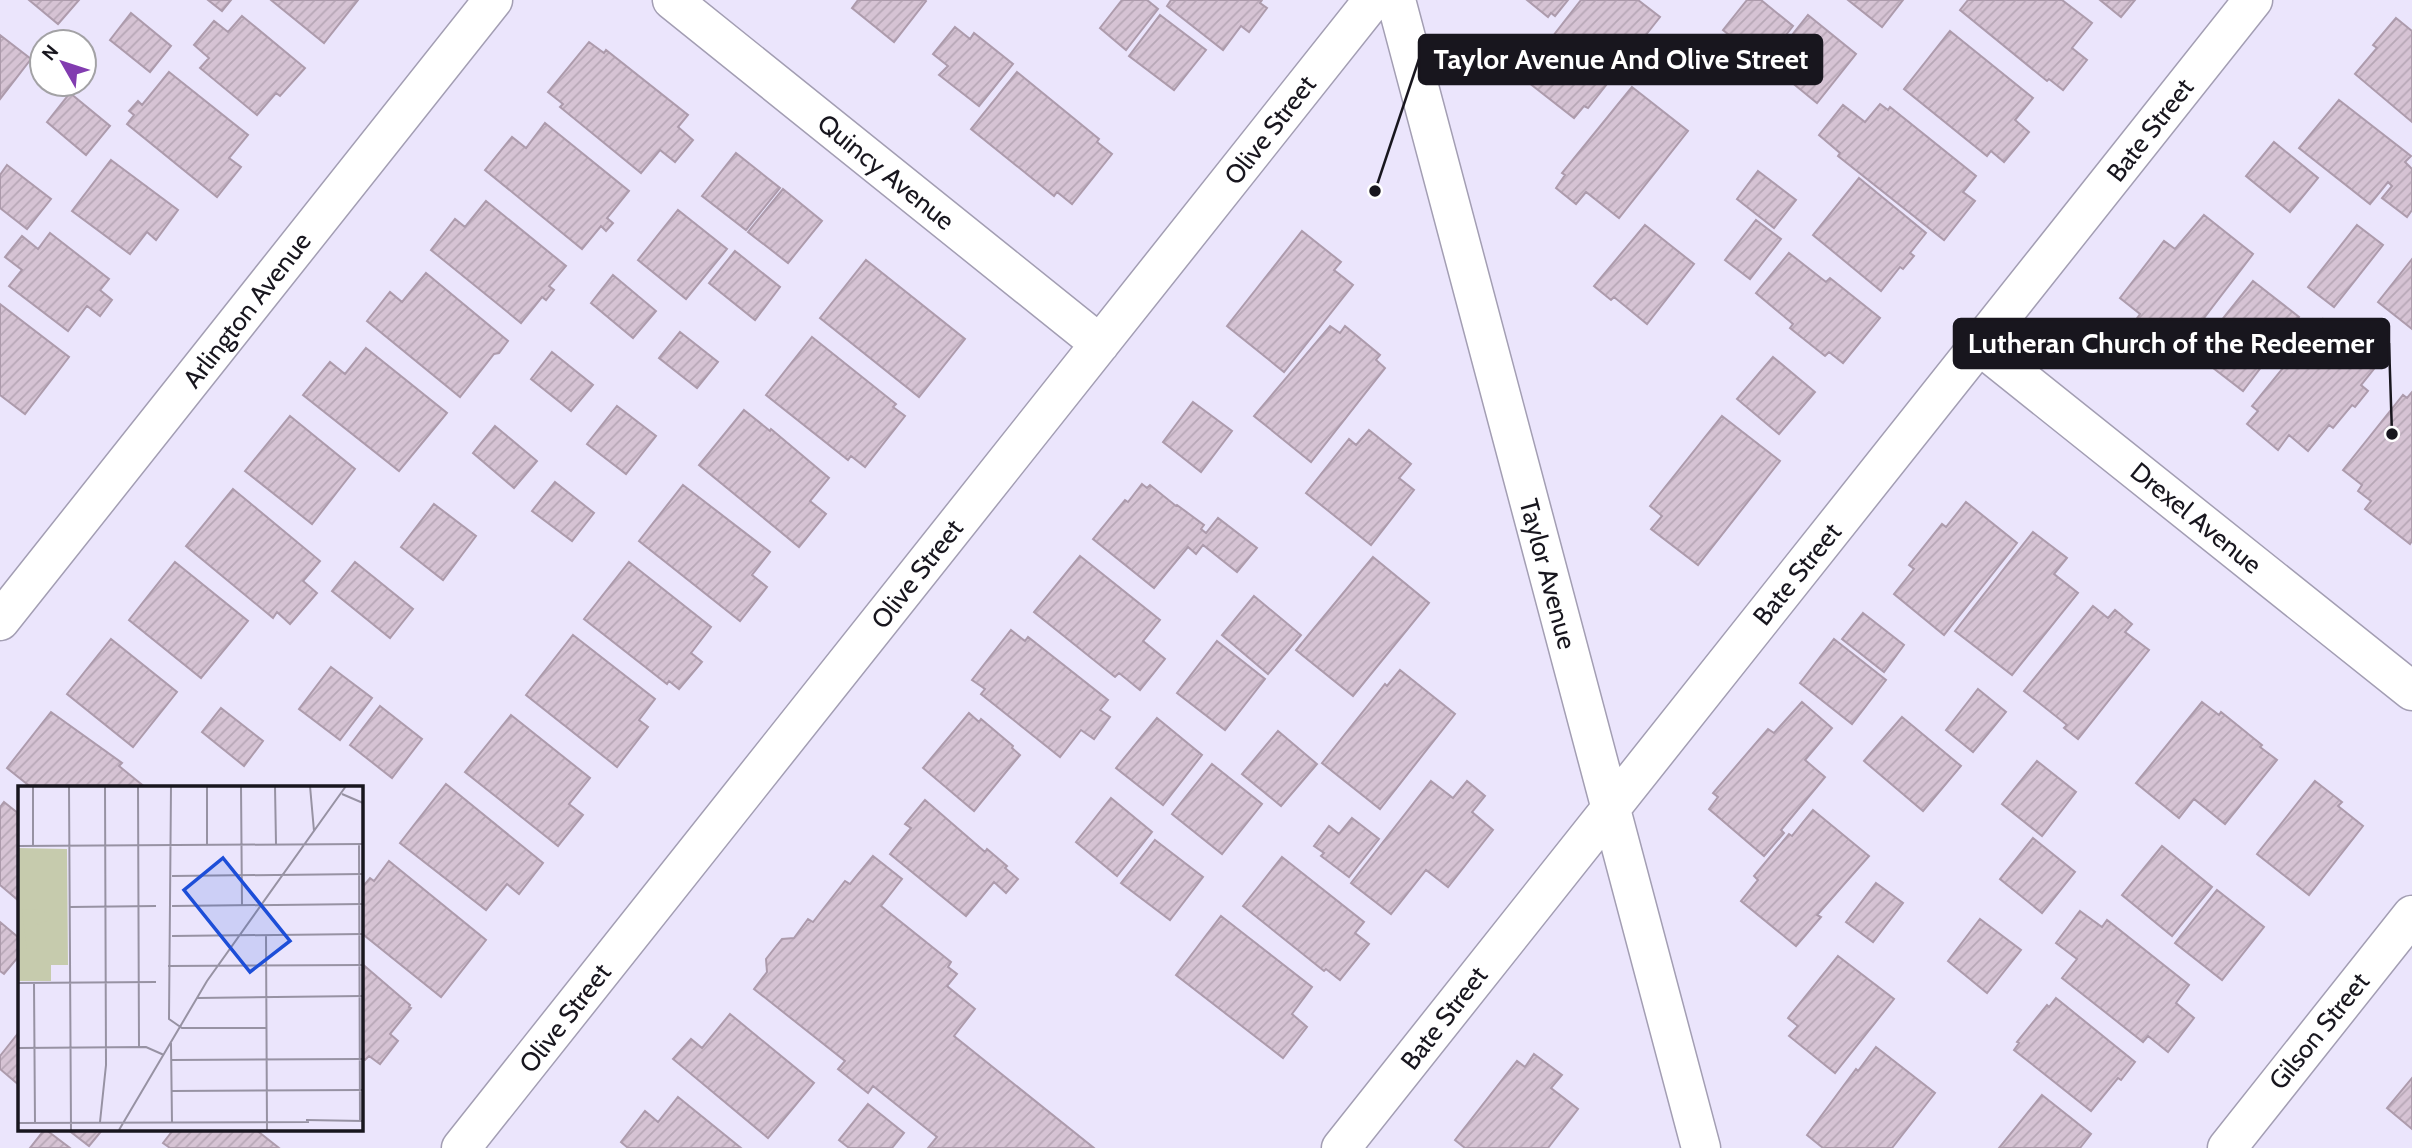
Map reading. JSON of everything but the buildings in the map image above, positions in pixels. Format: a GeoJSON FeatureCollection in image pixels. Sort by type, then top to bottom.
{"type":"FeatureCollection","features":[{"type":"Feature","properties":{"kind":"street","name":"Arlington Avenue"},"geometry":{"type":"LineString","coordinates":[[0,621],[493,0]]}},
{"type":"Feature","properties":{"kind":"street","name":"Quincy Avenue"},"geometry":{"type":"LineString","coordinates":[[673,0],[1100,344]]}},
{"type":"Feature","properties":{"kind":"street","name":"Olive Street"},"geometry":{"type":"LineString","coordinates":[[461,1148],[1373,0]]}},
{"type":"Feature","properties":{"kind":"street","name":"Taylor Avenue"},"geometry":{"type":"LineString","coordinates":[[1396,0],[1701,1148]]}},
{"type":"Feature","properties":{"kind":"street","name":"Bate Street"},"geometry":{"type":"LineString","coordinates":[[1341,1148],[2253,0]]}},
{"type":"Feature","properties":{"kind":"street","name":"Drexel Avenue"},"geometry":{"type":"LineString","coordinates":[[1979,345],[2412,691]]}},
{"type":"Feature","properties":{"kind":"street","name":"Gilson Street"},"geometry":{"type":"LineString","coordinates":[[2227,1148],[2412,915]]}},
{"type":"Feature","properties":{"kind":"place","name":"Taylor Avenue And Olive Street"},"geometry":{"type":"Point","coordinates":[1375,191]}},
{"type":"Feature","properties":{"kind":"place","name":"Lutheran Church of the Redeemer"},"geometry":{"type":"Point","coordinates":[2392,434]}}]}
